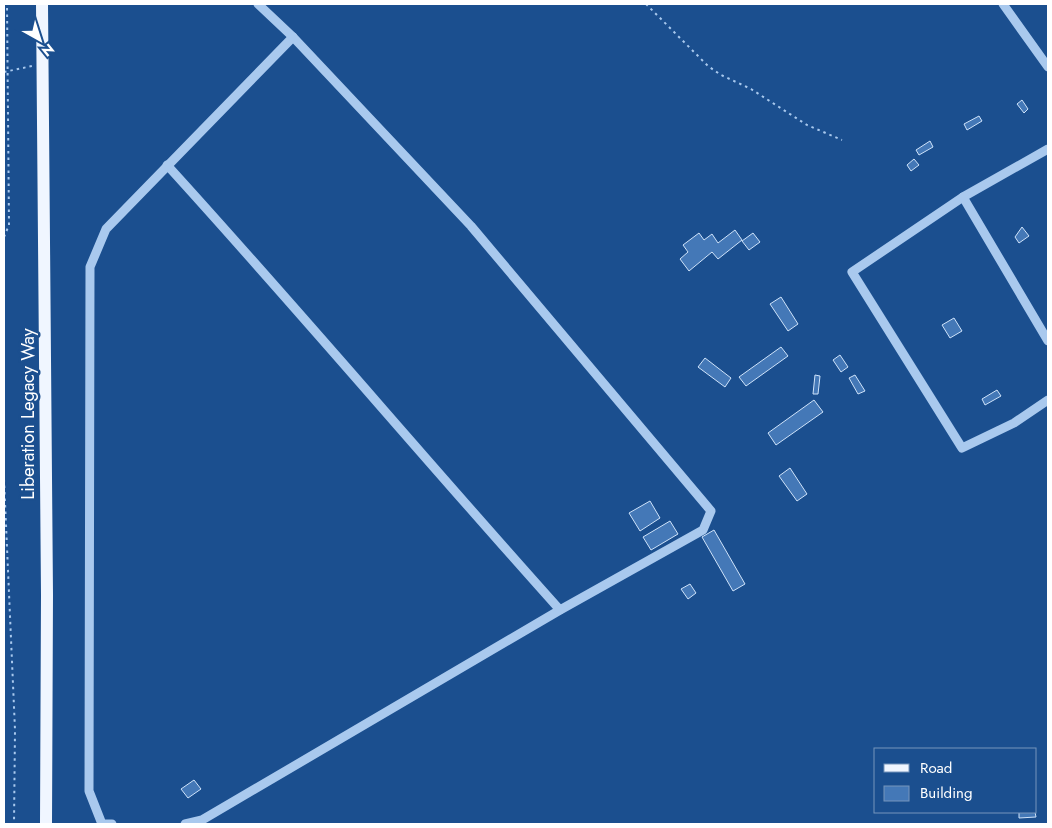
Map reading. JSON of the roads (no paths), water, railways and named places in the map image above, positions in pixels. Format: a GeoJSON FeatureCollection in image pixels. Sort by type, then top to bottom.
{"type":"FeatureCollection","features":[{"type":"Feature","properties":{"kind":"main road","name":"Liberation Legacy Way"},"geometry":{"type":"LineString","coordinates":[[42,4],[44,63],[47,595],[46,824]]}},
{"type":"Feature","properties":{"kind":"street"},"geometry":{"type":"LineString","coordinates":[[185,824],[202,820],[560,610],[703,530],[711,511],[471,226],[293,37],[258,4]]}},
{"type":"Feature","properties":{"kind":"street"},"geometry":{"type":"LineString","coordinates":[[1003,4],[1048,67]]}},
{"type":"Feature","properties":{"kind":"street"},"geometry":{"type":"LineString","coordinates":[[112,824],[102,824],[89,791],[90,266],[106,229],[293,37]]}},
{"type":"Feature","properties":{"kind":"street"},"geometry":{"type":"LineString","coordinates":[[1048,149],[963,197],[852,272],[962,448],[1014,423],[1048,400]]}},
{"type":"Feature","properties":{"kind":"street"},"geometry":{"type":"LineString","coordinates":[[167,165],[241,246],[419,453],[560,610]]}},
{"type":"Feature","properties":{"kind":"street"},"geometry":{"type":"LineString","coordinates":[[963,197],[1048,341]]}}]}
